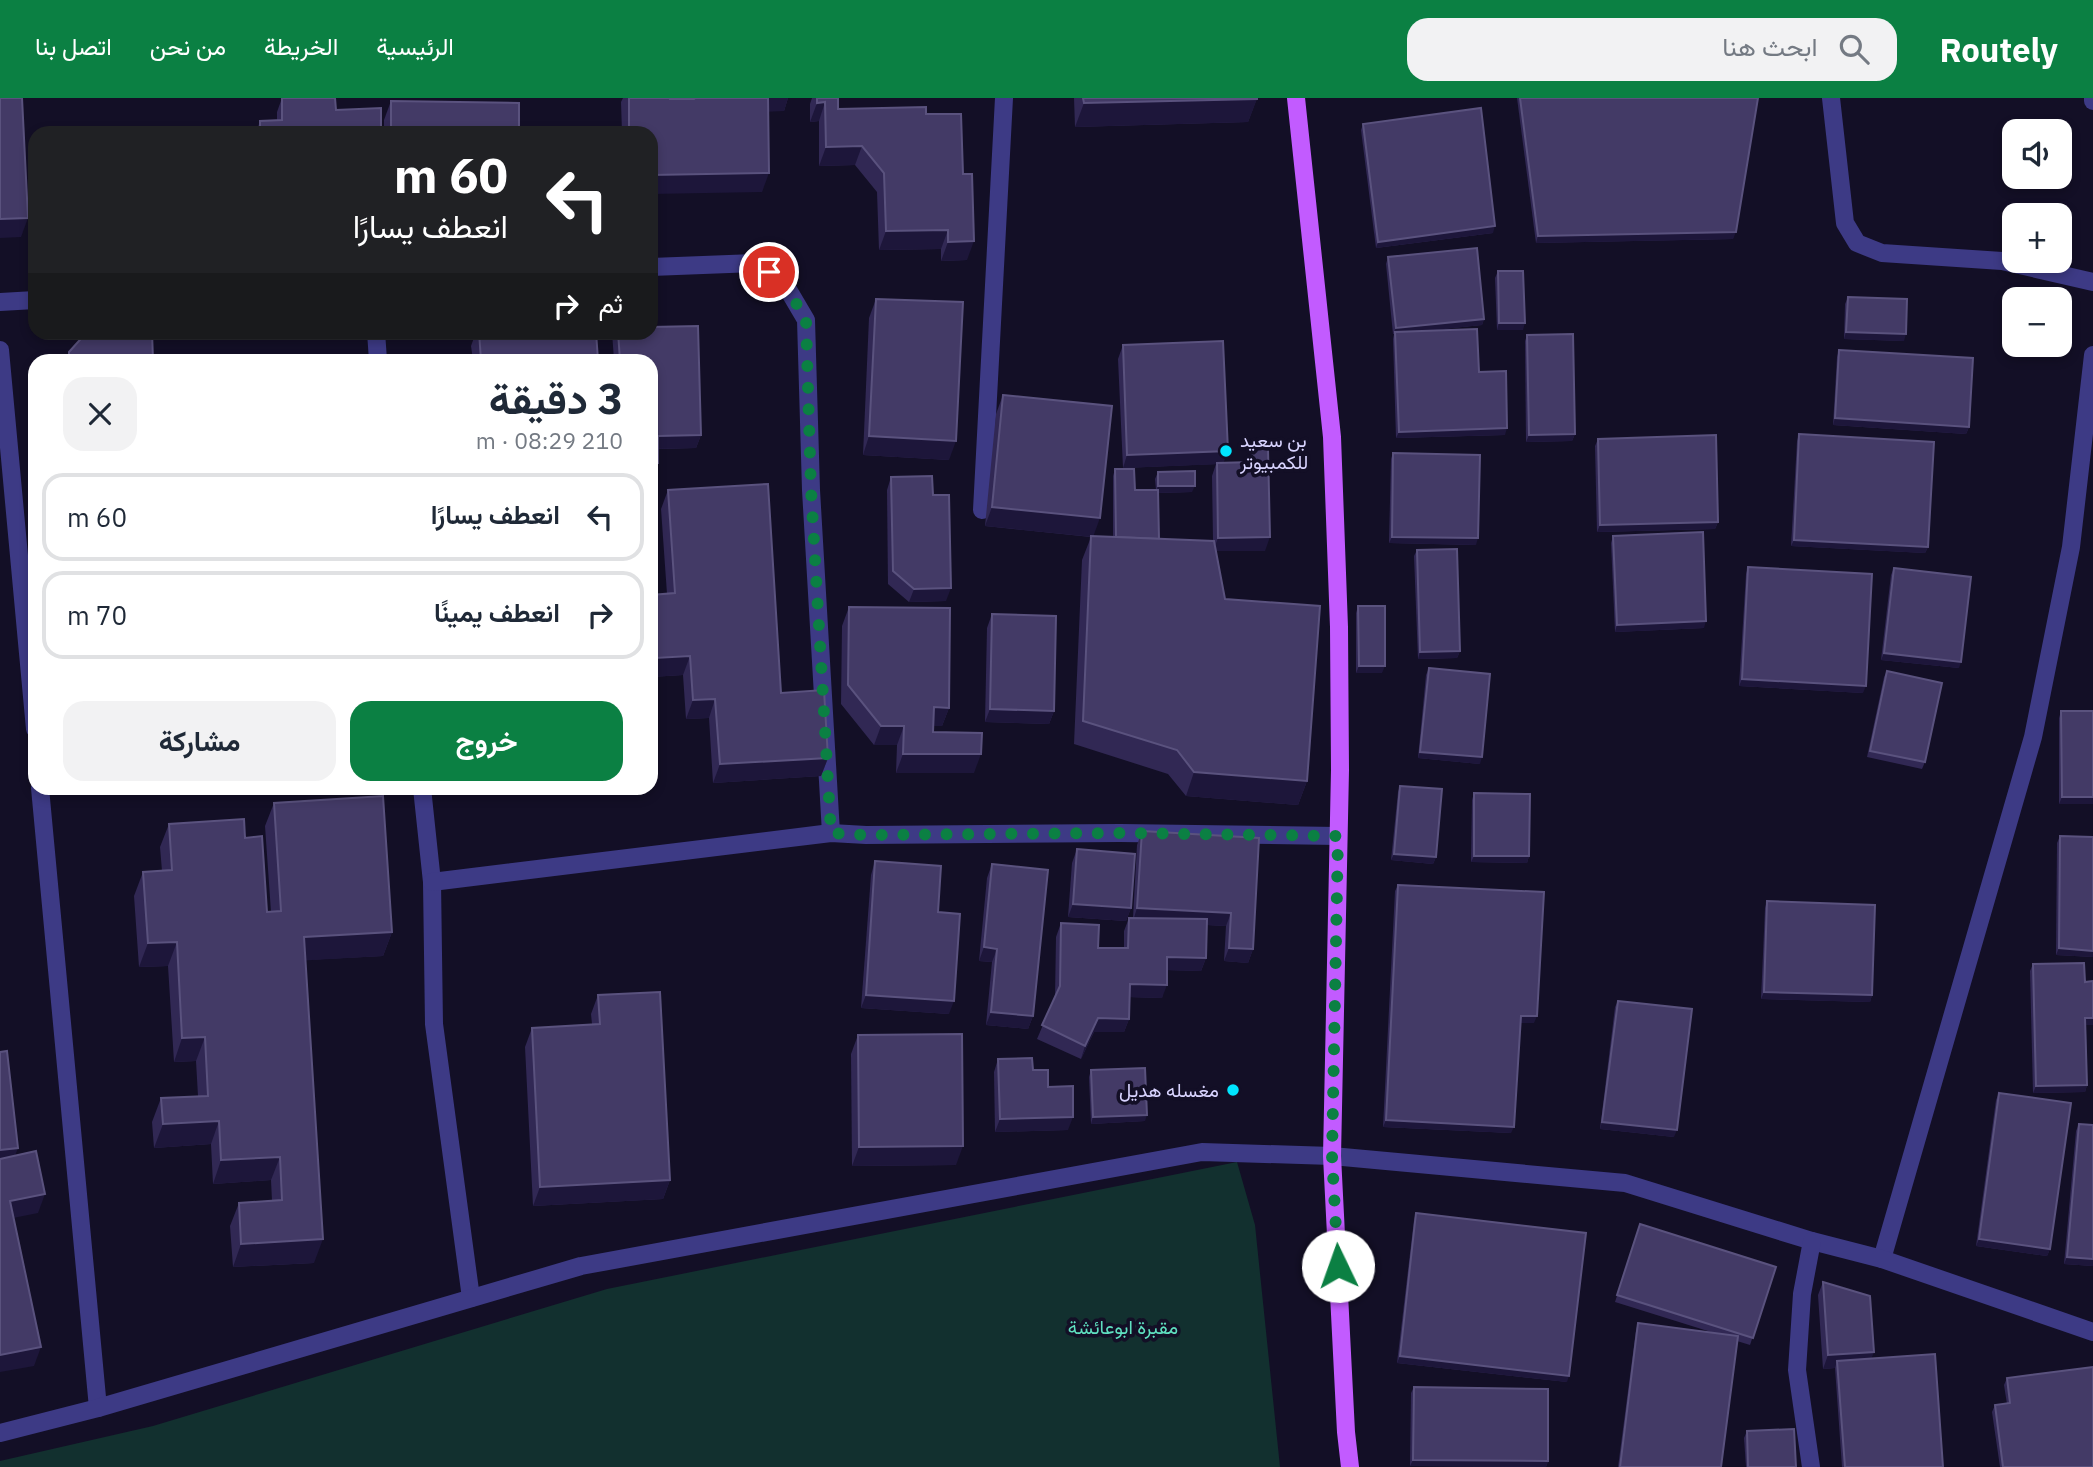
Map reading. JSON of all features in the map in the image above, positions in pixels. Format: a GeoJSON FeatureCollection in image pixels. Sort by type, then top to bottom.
{"type":"FeatureCollection","features":[{"type":"Feature","properties":{"kind":"main road"},"geometry":{"type":"LineString","coordinates":[[1296,98],[1332,437],[1339,627],[1340,770],[1332,1156],[1350,1467]]}},
{"type":"Feature","properties":{"kind":"street"},"geometry":{"type":"LineString","coordinates":[[982,510],[1004,98]]}},
{"type":"Feature","properties":{"kind":"street"},"geometry":{"type":"LineString","coordinates":[[1831,98],[1845,223],[1857,243],[1882,253],[2002,261],[2093,282]]}},
{"type":"Feature","properties":{"kind":"street"},"geometry":{"type":"LineString","coordinates":[[658,267],[755,262],[783,281],[806,320],[811,490],[831,833]]}},
{"type":"Feature","properties":{"kind":"street"},"geometry":{"type":"LineString","coordinates":[[0,302],[28,300]]}},
{"type":"Feature","properties":{"kind":"street"},"geometry":{"type":"LineString","coordinates":[[0,350],[28,653]]}},
{"type":"Feature","properties":{"kind":"street"},"geometry":{"type":"LineString","coordinates":[[1882,1259],[2033,737],[2071,547],[2093,355]]}},
{"type":"Feature","properties":{"kind":"street"},"geometry":{"type":"LineString","coordinates":[[41,795],[98,1408]]}},
{"type":"Feature","properties":{"kind":"street"},"geometry":{"type":"LineString","coordinates":[[423,795],[432,882],[434,1024],[471,1298]]}},
{"type":"Feature","properties":{"kind":"street"},"geometry":{"type":"LineString","coordinates":[[432,882],[831,833],[1338,836]]}},
{"type":"Feature","properties":{"kind":"street"},"geometry":{"type":"LineString","coordinates":[[0,1433],[98,1408],[581,1266],[1202,1152],[1332,1156],[1625,1183],[1812,1241],[1882,1259],[2093,1332]]}},
{"type":"Feature","properties":{"kind":"street"},"geometry":{"type":"LineString","coordinates":[[1811,1467],[1797,1370],[1802,1294],[1812,1241]]}},
{"type":"Feature","properties":{"kind":"green space","name":"مقبرة ابوعائشة"},"geometry":{"type":"Polygon","coordinates":[[[1237,1162],[1255,1225],[1280,1467],[0,1467],[0,1461],[153,1426],[607,1289],[1237,1162]]]}},
{"type":"Feature","properties":{"kind":"building"},"geometry":{"type":"Polygon","coordinates":[[[0,98],[22,98],[28,218],[0,219],[0,98]]]}},
{"type":"Feature","properties":{"kind":"building"},"geometry":{"type":"Polygon","coordinates":[[[282,98],[335,98],[336,110],[381,108],[381,126],[260,126],[260,121],[282,120],[282,98]]]}},
{"type":"Feature","properties":{"kind":"building"},"geometry":{"type":"Polygon","coordinates":[[[629,98],[768,98],[769,173],[658,175],[658,126],[629,126],[629,98]]]}},
{"type":"Feature","properties":{"kind":"building"},"geometry":{"type":"Polygon","coordinates":[[[817,98],[838,98],[838,109],[926,107],[926,114],[961,114],[963,174],[972,174],[974,241],[948,242],[948,230],[886,231],[884,173],[862,146],[826,147],[825,102],[817,103],[817,98]]]}},
{"type":"Feature","properties":{"kind":"building"},"geometry":{"type":"Polygon","coordinates":[[[1083,98],[1257,98],[1257,99],[1084,103],[1083,98]]]}},
{"type":"Feature","properties":{"kind":"building"},"geometry":{"type":"Polygon","coordinates":[[[1520,98],[1758,98],[1736,232],[1538,236],[1520,98]]]}},
{"type":"Feature","properties":{"kind":"building"},"geometry":{"type":"Polygon","coordinates":[[[391,101],[519,103],[519,126],[391,126],[391,101]]]}},
{"type":"Feature","properties":{"kind":"building"},"geometry":{"type":"Polygon","coordinates":[[[1481,108],[1495,226],[1378,242],[1363,124],[1481,108]]]}},
{"type":"Feature","properties":{"kind":"building"},"geometry":{"type":"Polygon","coordinates":[[[1477,248],[1484,319],[1396,328],[1388,257],[1477,248]]]}},
{"type":"Feature","properties":{"kind":"building"},"geometry":{"type":"Polygon","coordinates":[[[1498,271],[1523,271],[1525,323],[1499,323],[1498,271]]]}},
{"type":"Feature","properties":{"kind":"building"},"geometry":{"type":"Polygon","coordinates":[[[1848,297],[1907,299],[1906,334],[1846,332],[1848,297]]]}},
{"type":"Feature","properties":{"kind":"building"},"geometry":{"type":"Polygon","coordinates":[[[876,299],[963,302],[956,441],[869,436],[876,299]]]}},
{"type":"Feature","properties":{"kind":"building"},"geometry":{"type":"Polygon","coordinates":[[[698,326],[701,435],[658,436],[658,354],[620,354],[619,340],[658,340],[658,327],[698,326]]]}},
{"type":"Feature","properties":{"kind":"building"},"geometry":{"type":"Polygon","coordinates":[[[1477,329],[1479,372],[1506,371],[1507,428],[1399,432],[1395,332],[1477,329]]]}},
{"type":"Feature","properties":{"kind":"building"},"geometry":{"type":"Polygon","coordinates":[[[1573,334],[1575,434],[1529,435],[1527,335],[1573,334]]]}},
{"type":"Feature","properties":{"kind":"building"},"geometry":{"type":"Polygon","coordinates":[[[80,340],[152,340],[153,354],[69,352],[80,340]]]}},
{"type":"Feature","properties":{"kind":"building"},"geometry":{"type":"Polygon","coordinates":[[[480,340],[597,340],[598,354],[481,354],[480,340]]]}},
{"type":"Feature","properties":{"kind":"building"},"geometry":{"type":"Polygon","coordinates":[[[1223,341],[1228,451],[1127,455],[1123,345],[1223,341]]]}},
{"type":"Feature","properties":{"kind":"building"},"geometry":{"type":"Polygon","coordinates":[[[1839,350],[1973,358],[1969,427],[1835,418],[1839,350]]]}},
{"type":"Feature","properties":{"kind":"building"},"geometry":{"type":"Polygon","coordinates":[[[1003,395],[1112,406],[1100,518],[992,507],[1003,395]]]}},
{"type":"Feature","properties":{"kind":"building"},"geometry":{"type":"Polygon","coordinates":[[[1799,434],[1934,442],[1928,547],[1794,540],[1799,434]]]}},
{"type":"Feature","properties":{"kind":"building"},"geometry":{"type":"Polygon","coordinates":[[[1716,435],[1718,522],[1600,525],[1598,439],[1716,435]]]}},
{"type":"Feature","properties":{"kind":"building"},"geometry":{"type":"Polygon","coordinates":[[[1253,449],[1268,449],[1270,537],[1218,538],[1217,463],[1253,462],[1253,449]]]}},
{"type":"Feature","properties":{"kind":"building"},"geometry":{"type":"Polygon","coordinates":[[[1393,453],[1480,455],[1478,538],[1392,537],[1393,453]]]}},
{"type":"Feature","properties":{"kind":"building"},"geometry":{"type":"Polygon","coordinates":[[[1115,469],[1134,469],[1135,490],[1158,490],[1159,539],[1116,537],[1115,469]]]}},
{"type":"Feature","properties":{"kind":"building"},"geometry":{"type":"Polygon","coordinates":[[[1195,471],[1195,486],[1158,486],[1158,472],[1195,471]]]}},
{"type":"Feature","properties":{"kind":"building"},"geometry":{"type":"Polygon","coordinates":[[[932,476],[933,495],[949,495],[951,588],[914,589],[893,571],[891,477],[932,476]]]}},
{"type":"Feature","properties":{"kind":"building"},"geometry":{"type":"Polygon","coordinates":[[[768,484],[781,693],[824,690],[828,758],[720,764],[715,699],[693,700],[690,656],[658,658],[658,594],[675,593],[668,490],[768,484]]]}},
{"type":"Feature","properties":{"kind":"building"},"geometry":{"type":"Polygon","coordinates":[[[1703,532],[1706,621],[1617,625],[1613,536],[1703,532]]]}},
{"type":"Feature","properties":{"kind":"building"},"geometry":{"type":"Polygon","coordinates":[[[1091,536],[1214,541],[1225,599],[1320,606],[1307,781],[1194,772],[1177,750],[1083,721],[1091,536]]]}},
{"type":"Feature","properties":{"kind":"building"},"geometry":{"type":"Polygon","coordinates":[[[1457,549],[1460,651],[1420,652],[1417,550],[1457,549]]]}},
{"type":"Feature","properties":{"kind":"building"},"geometry":{"type":"Polygon","coordinates":[[[1748,567],[1872,574],[1866,686],[1742,679],[1748,567]]]}},
{"type":"Feature","properties":{"kind":"building"},"geometry":{"type":"Polygon","coordinates":[[[1894,568],[1971,577],[1961,662],[1884,653],[1894,568]]]}},
{"type":"Feature","properties":{"kind":"building"},"geometry":{"type":"Polygon","coordinates":[[[1358,606],[1385,606],[1385,666],[1359,666],[1358,606]]]}},
{"type":"Feature","properties":{"kind":"building"},"geometry":{"type":"Polygon","coordinates":[[[849,607],[950,608],[949,708],[934,707],[933,732],[982,733],[981,754],[903,754],[904,726],[881,726],[848,685],[849,607]]]}},
{"type":"Feature","properties":{"kind":"building"},"geometry":{"type":"Polygon","coordinates":[[[992,614],[1056,616],[1054,711],[990,709],[992,614]]]}},
{"type":"Feature","properties":{"kind":"building"},"geometry":{"type":"Polygon","coordinates":[[[1429,668],[1490,674],[1482,757],[1420,752],[1429,668]]]}},
{"type":"Feature","properties":{"kind":"building"},"geometry":{"type":"Polygon","coordinates":[[[1887,671],[1942,683],[1925,762],[1870,751],[1887,671]]]}},
{"type":"Feature","properties":{"kind":"building"},"geometry":{"type":"Polygon","coordinates":[[[2061,711],[2093,711],[2093,797],[2062,797],[2061,711]]]}},
{"type":"Feature","properties":{"kind":"building"},"geometry":{"type":"Polygon","coordinates":[[[1400,786],[1442,789],[1436,857],[1394,854],[1400,786]]]}},
{"type":"Feature","properties":{"kind":"building"},"geometry":{"type":"Polygon","coordinates":[[[1474,793],[1530,794],[1529,856],[1474,856],[1474,793]]]}},
{"type":"Feature","properties":{"kind":"building"},"geometry":{"type":"Polygon","coordinates":[[[383,796],[392,932],[304,937],[323,1239],[241,1244],[239,1203],[282,1200],[280,1157],[221,1160],[219,1121],[163,1124],[161,1098],[208,1096],[205,1037],[182,1038],[177,942],[148,943],[143,872],[172,870],[169,824],[244,819],[245,838],[262,836],[267,912],[281,911],[274,803],[383,796]]]}},
{"type":"Feature","properties":{"kind":"building"},"geometry":{"type":"Polygon","coordinates":[[[1142,831],[1259,838],[1253,949],[1229,948],[1231,913],[1137,908],[1142,831]]]}},
{"type":"Feature","properties":{"kind":"building"},"geometry":{"type":"Polygon","coordinates":[[[2060,836],[2093,837],[2093,951],[2059,948],[2060,836]]]}},
{"type":"Feature","properties":{"kind":"building"},"geometry":{"type":"Polygon","coordinates":[[[1077,849],[1135,854],[1131,908],[1073,904],[1077,849]]]}},
{"type":"Feature","properties":{"kind":"building"},"geometry":{"type":"Polygon","coordinates":[[[875,861],[941,866],[938,912],[960,914],[954,1001],[866,995],[875,861]]]}},
{"type":"Feature","properties":{"kind":"building"},"geometry":{"type":"Polygon","coordinates":[[[992,864],[1048,870],[1033,1016],[991,1012],[997,949],[984,947],[992,864]]]}},
{"type":"Feature","properties":{"kind":"building"},"geometry":{"type":"Polygon","coordinates":[[[1398,885],[1544,892],[1537,1016],[1521,1016],[1514,1127],[1386,1120],[1398,885]]]}},
{"type":"Feature","properties":{"kind":"building"},"geometry":{"type":"Polygon","coordinates":[[[1767,901],[1875,905],[1872,995],[1764,992],[1767,901]]]}},
{"type":"Feature","properties":{"kind":"building"},"geometry":{"type":"Polygon","coordinates":[[[1129,918],[1207,919],[1206,958],[1167,957],[1167,985],[1130,984],[1129,1019],[1098,1018],[1085,1046],[1042,1025],[1060,986],[1061,923],[1099,925],[1098,948],[1128,948],[1129,918]]]}},
{"type":"Feature","properties":{"kind":"building"},"geometry":{"type":"Polygon","coordinates":[[[2084,963],[2085,982],[2093,981],[2093,1018],[2085,1018],[2087,1085],[2036,1086],[2033,964],[2084,963]]]}},
{"type":"Feature","properties":{"kind":"building"},"geometry":{"type":"Polygon","coordinates":[[[660,992],[670,1180],[540,1187],[532,1028],[600,1024],[598,995],[660,992]]]}},
{"type":"Feature","properties":{"kind":"building"},"geometry":{"type":"Polygon","coordinates":[[[1618,1001],[1692,1009],[1677,1130],[1602,1122],[1618,1001]]]}},
{"type":"Feature","properties":{"kind":"building"},"geometry":{"type":"Polygon","coordinates":[[[962,1034],[963,1146],[859,1147],[858,1035],[962,1034]]]}},
{"type":"Feature","properties":{"kind":"building"},"geometry":{"type":"Polygon","coordinates":[[[7,1051],[18,1148],[0,1150],[0,1052],[7,1051]]]}},
{"type":"Feature","properties":{"kind":"building"},"geometry":{"type":"Polygon","coordinates":[[[1032,1058],[1033,1070],[1048,1070],[1048,1087],[1073,1086],[1073,1117],[1000,1119],[998,1059],[1032,1058]]]}},
{"type":"Feature","properties":{"kind":"building"},"geometry":{"type":"Polygon","coordinates":[[[1145,1068],[1147,1115],[1093,1117],[1091,1070],[1145,1068]]]}},
{"type":"Feature","properties":{"kind":"building"},"geometry":{"type":"Polygon","coordinates":[[[1999,1093],[2071,1103],[2050,1249],[1979,1239],[1999,1093]]]}},
{"type":"Feature","properties":{"kind":"building"},"geometry":{"type":"Polygon","coordinates":[[[2079,1124],[2093,1125],[2093,1259],[2067,1257],[2079,1124]]]}},
{"type":"Feature","properties":{"kind":"building"},"geometry":{"type":"Polygon","coordinates":[[[36,1151],[45,1194],[10,1201],[41,1347],[0,1355],[0,1159],[36,1151]]]}},
{"type":"Feature","properties":{"kind":"building"},"geometry":{"type":"Polygon","coordinates":[[[1416,1213],[1586,1233],[1569,1376],[1400,1356],[1416,1213]]]}},
{"type":"Feature","properties":{"kind":"building"},"geometry":{"type":"Polygon","coordinates":[[[1640,1224],[1776,1267],[1753,1338],[1617,1295],[1640,1224]]]}},
{"type":"Feature","properties":{"kind":"building"},"geometry":{"type":"Polygon","coordinates":[[[1823,1282],[1870,1296],[1874,1352],[1828,1355],[1823,1282]]]}},
{"type":"Feature","properties":{"kind":"building"},"geometry":{"type":"Polygon","coordinates":[[[1638,1323],[1738,1336],[1721,1467],[1620,1467],[1638,1323]]]}},
{"type":"Feature","properties":{"kind":"building"},"geometry":{"type":"Polygon","coordinates":[[[1935,1354],[1943,1467],[1845,1467],[1837,1361],[1935,1354]]]}},
{"type":"Feature","properties":{"kind":"building"},"geometry":{"type":"Polygon","coordinates":[[[2093,1367],[2093,1467],[2003,1467],[1995,1405],[2010,1403],[2007,1378],[2093,1367]]]}},
{"type":"Feature","properties":{"kind":"building"},"geometry":{"type":"Polygon","coordinates":[[[1414,1387],[1548,1389],[1548,1461],[1413,1460],[1414,1387]]]}},
{"type":"Feature","properties":{"kind":"building"},"geometry":{"type":"Polygon","coordinates":[[[1794,1429],[1796,1467],[1748,1467],[1747,1431],[1794,1429]]]}},
{"type":"Feature","properties":{"kind":"place","name":"بن سعيد للكمبيوتر"},"geometry":{"type":"Point","coordinates":[1226,451]}},
{"type":"Feature","properties":{"kind":"place","name":"مغسله هديل"},"geometry":{"type":"Point","coordinates":[1233,1090]}},
{"type":"Feature","properties":{"kind":"route"},"geometry":{"type":"LineString","coordinates":[[769,272],[783,281],[806,320],[811,490],[831,833],[1338,836],[1332,1156],[1338,1266]]}}]}
